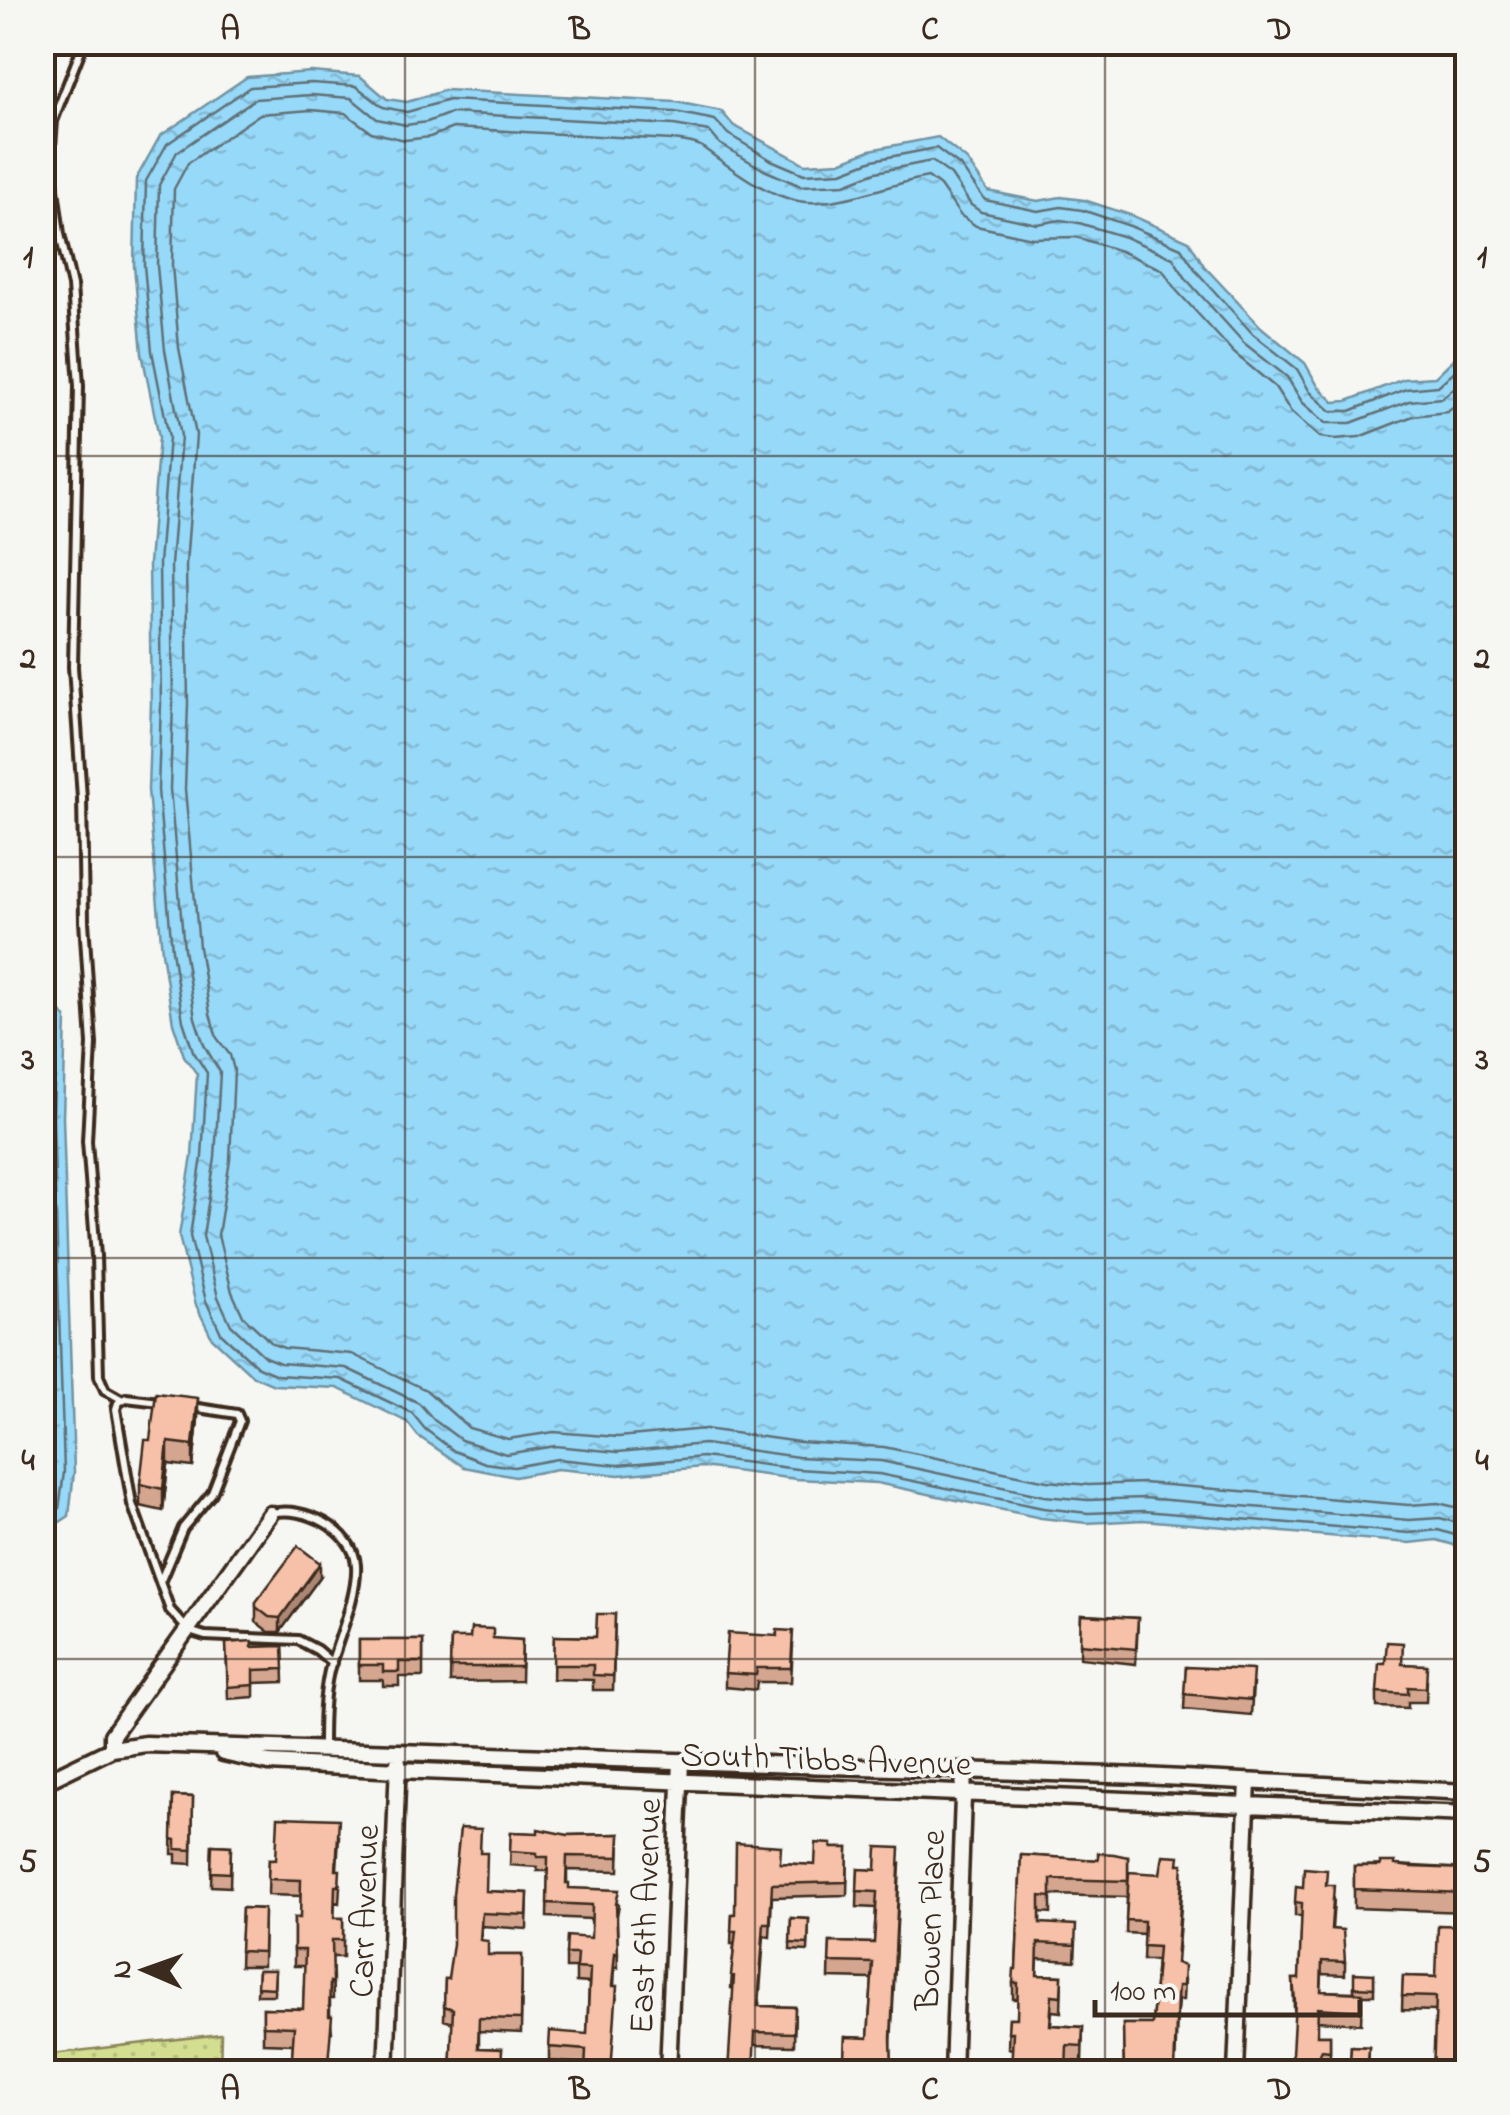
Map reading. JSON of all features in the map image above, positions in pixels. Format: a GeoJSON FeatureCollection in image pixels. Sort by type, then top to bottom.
{"type":"FeatureCollection","features":[{"type":"Feature","properties":{"kind":"street"},"geometry":{"type":"LineString","coordinates":[[112,1749],[112,1736],[270,1514]]}},
{"type":"Feature","properties":{"kind":"street","name":"South Tibbs Avenue"},"geometry":{"type":"LineString","coordinates":[[184,1744],[269,1763],[1468,1814]]}},
{"type":"Feature","properties":{"kind":"street","name":"South Tibbs Avenue"},"geometry":{"type":"LineString","coordinates":[[42,1783],[112,1749],[184,1744],[1248,1780],[1468,1792]]}},
{"type":"Feature","properties":{"kind":"street","name":"Carr Avenue"},"geometry":{"type":"LineString","coordinates":[[386,2072],[399,1752]]}},
{"type":"Feature","properties":{"kind":"street","name":"East 6th Avenue"},"geometry":{"type":"LineString","coordinates":[[668,2072],[681,1761]]}},
{"type":"Feature","properties":{"kind":"street","name":"Bowen Place"},"geometry":{"type":"LineString","coordinates":[[953,2072],[964,1770]]}},
{"type":"Feature","properties":{"kind":"street"},"geometry":{"type":"LineString","coordinates":[[1236,2072],[1248,1780]]}},
{"type":"Feature","properties":{"kind":"lane"},"geometry":{"type":"LineString","coordinates":[[84,42],[53,121],[50,159],[72,286],[79,386],[73,667],[92,1044],[87,1140],[96,1256],[98,1376],[105,1390],[121,1399],[168,1403]]}},
{"type":"Feature","properties":{"kind":"lane"},"geometry":{"type":"LineString","coordinates":[[831,42],[852,43]]}},
{"type":"Feature","properties":{"kind":"lane"},"geometry":{"type":"LineString","coordinates":[[121,1399],[116,1409],[132,1504],[170,1610],[189,1631],[205,1636],[298,1640],[332,1663]]}},
{"type":"Feature","properties":{"kind":"lane"},"geometry":{"type":"LineString","coordinates":[[161,1580],[183,1528],[212,1493],[240,1421],[236,1414],[185,1406]]}},
{"type":"Feature","properties":{"kind":"lane"},"geometry":{"type":"LineString","coordinates":[[270,1514],[283,1510],[323,1522],[347,1542],[356,1559],[354,1585],[323,1706],[323,1750]]}},
{"type":"Feature","properties":{"kind":"green space"},"geometry":{"type":"Polygon","coordinates":[[[221,2034],[220,2072],[43,2072],[43,2055],[221,2034]]]}},
{"type":"Feature","properties":{"kind":"water"},"geometry":{"type":"Polygon","coordinates":[[[311,72],[360,76],[387,99],[407,102],[446,90],[676,102],[721,111],[733,125],[805,164],[840,162],[870,150],[938,137],[967,160],[988,191],[1038,201],[1061,197],[1084,200],[1189,241],[1204,266],[1261,327],[1305,363],[1318,386],[1334,402],[1347,401],[1404,379],[1435,377],[1467,346],[1467,1549],[1437,1540],[1410,1543],[1143,1520],[1087,1523],[1041,1518],[877,1483],[796,1479],[702,1467],[619,1475],[557,1469],[515,1477],[464,1467],[418,1436],[407,1422],[337,1388],[274,1385],[253,1376],[212,1338],[196,1305],[179,1236],[192,1156],[197,1074],[184,1056],[173,1023],[162,952],[148,790],[149,564],[159,437],[142,353],[134,266],[136,179],[160,136],[247,77],[311,72]]]}},
{"type":"Feature","properties":{"kind":"water"},"geometry":{"type":"Polygon","coordinates":[[[43,299],[55,384],[54,479],[48,573],[43,592],[43,299]]]}},
{"type":"Feature","properties":{"kind":"water"},"geometry":{"type":"Polygon","coordinates":[[[42,986],[66,1019],[63,1117],[74,1472],[69,1516],[43,1533],[42,986]]]}},
{"type":"Feature","properties":{"kind":"building"},"geometry":{"type":"Polygon","coordinates":[[[156,1393],[198,1398],[193,1445],[168,1442],[163,1489],[140,1484],[156,1393]]]}},
{"type":"Feature","properties":{"kind":"building"},"geometry":{"type":"Polygon","coordinates":[[[298,1546],[320,1563],[280,1618],[269,1617],[256,1607],[256,1602],[298,1546]]]}},
{"type":"Feature","properties":{"kind":"building"},"geometry":{"type":"Polygon","coordinates":[[[597,1614],[615,1614],[613,1676],[593,1675],[593,1665],[553,1665],[554,1636],[596,1637],[597,1614]]]}},
{"type":"Feature","properties":{"kind":"building"},"geometry":{"type":"Polygon","coordinates":[[[1081,1615],[1138,1618],[1136,1649],[1080,1644],[1081,1615]]]}},
{"type":"Feature","properties":{"kind":"building"},"geometry":{"type":"Polygon","coordinates":[[[471,1628],[493,1629],[493,1638],[522,1640],[521,1667],[450,1667],[451,1638],[470,1638],[471,1628]]]}},
{"type":"Feature","properties":{"kind":"building"},"geometry":{"type":"Polygon","coordinates":[[[777,1630],[793,1631],[791,1668],[757,1668],[756,1675],[725,1673],[728,1633],[777,1636],[777,1630]]]}},
{"type":"Feature","properties":{"kind":"building"},"geometry":{"type":"Polygon","coordinates":[[[359,1640],[423,1640],[423,1662],[399,1662],[399,1672],[383,1672],[383,1665],[359,1665],[359,1640]]]}},
{"type":"Feature","properties":{"kind":"building"},"geometry":{"type":"Polygon","coordinates":[[[252,1641],[252,1647],[283,1646],[284,1669],[254,1670],[254,1685],[228,1687],[226,1643],[252,1641]]]}},
{"type":"Feature","properties":{"kind":"building"},"geometry":{"type":"Polygon","coordinates":[[[1387,1642],[1403,1643],[1402,1664],[1427,1665],[1426,1688],[1408,1687],[1408,1694],[1377,1692],[1379,1663],[1385,1663],[1387,1642]]]}},
{"type":"Feature","properties":{"kind":"building"},"geometry":{"type":"Polygon","coordinates":[[[1186,1667],[1253,1670],[1251,1700],[1184,1694],[1186,1667]]]}},
{"type":"Feature","properties":{"kind":"building"},"geometry":{"type":"Polygon","coordinates":[[[173,1796],[193,1797],[192,1850],[176,1849],[176,1840],[172,1839],[173,1796]]]}},
{"type":"Feature","properties":{"kind":"building"},"geometry":{"type":"Polygon","coordinates":[[[278,1817],[339,1819],[336,1870],[340,1870],[334,1918],[343,1918],[343,1940],[332,1940],[328,2063],[332,2063],[332,2072],[264,2072],[264,2057],[292,2057],[294,2027],[263,2026],[263,2008],[303,2009],[305,1950],[294,1950],[294,1918],[300,1918],[301,1880],[268,1879],[269,1859],[276,1859],[278,1817]]]}},
{"type":"Feature","properties":{"kind":"building"},"geometry":{"type":"Polygon","coordinates":[[[460,1828],[481,1829],[480,1853],[487,1853],[486,1891],[528,1893],[527,1915],[482,1913],[480,1940],[488,1941],[488,1955],[522,1955],[521,2019],[479,2018],[478,2048],[502,2049],[501,2070],[450,2072],[453,2009],[444,2006],[445,1979],[453,1944],[460,1828]]]}},
{"type":"Feature","properties":{"kind":"building"},"geometry":{"type":"Polygon","coordinates":[[[538,1829],[568,1835],[620,1834],[619,1857],[567,1856],[569,1888],[619,1890],[611,2072],[585,2072],[586,2050],[549,2047],[550,2031],[587,2034],[590,1969],[576,1968],[577,1954],[566,1954],[567,1936],[591,1938],[592,1905],[547,1903],[548,1857],[510,1851],[511,1832],[538,1833],[538,1829]]]}},
{"type":"Feature","properties":{"kind":"building"},"geometry":{"type":"Polygon","coordinates":[[[736,1843],[781,1846],[780,1863],[815,1865],[816,1843],[848,1848],[847,1882],[772,1884],[770,1923],[764,1923],[758,2006],[795,2007],[794,2033],[755,2032],[753,2072],[728,2072],[736,1931],[731,1931],[735,1914],[736,1843]]]}},
{"type":"Feature","properties":{"kind":"building"},"geometry":{"type":"Polygon","coordinates":[[[212,1845],[231,1846],[230,1873],[211,1872],[212,1845]]]}},
{"type":"Feature","properties":{"kind":"building"},"geometry":{"type":"Polygon","coordinates":[[[877,1847],[900,1848],[892,2072],[868,2072],[868,2058],[844,2057],[845,2037],[868,2038],[873,1963],[829,1962],[830,1942],[874,1943],[877,1892],[857,1891],[858,1869],[876,1870],[877,1847]]]}},
{"type":"Feature","properties":{"kind":"building"},"geometry":{"type":"Polygon","coordinates":[[[1098,1853],[1128,1857],[1128,1881],[1051,1879],[1051,1897],[1040,1896],[1040,1923],[1076,1925],[1075,1945],[1038,1943],[1037,1975],[1062,1976],[1061,1996],[1052,1995],[1050,2025],[1083,2027],[1082,2046],[1067,2045],[1066,2072],[1011,2072],[1013,2032],[1008,2032],[1009,2018],[1017,2018],[1018,1983],[1013,1983],[1021,1855],[1098,1860],[1098,1853]]]}},
{"type":"Feature","properties":{"kind":"building"},"geometry":{"type":"Polygon","coordinates":[[[1163,1855],[1179,1856],[1178,1864],[1183,1864],[1176,1963],[1184,1966],[1183,1986],[1178,1986],[1174,2072],[1124,2070],[1123,2024],[1152,2024],[1158,1947],[1143,1946],[1144,1921],[1126,1920],[1129,1872],[1160,1874],[1163,1855]]]}},
{"type":"Feature","properties":{"kind":"building"},"geometry":{"type":"Polygon","coordinates":[[[1380,1862],[1467,1869],[1466,1893],[1354,1889],[1354,1866],[1380,1866],[1380,1862]]]}},
{"type":"Feature","properties":{"kind":"building"},"geometry":{"type":"Polygon","coordinates":[[[1304,1868],[1327,1870],[1326,1885],[1334,1885],[1331,1929],[1343,1930],[1345,1962],[1322,1961],[1321,1991],[1362,1993],[1361,2011],[1318,2008],[1317,2035],[1330,2035],[1330,2051],[1322,2050],[1318,2072],[1291,2072],[1293,1979],[1299,1979],[1302,1903],[1295,1902],[1296,1886],[1303,1887],[1304,1868]]]}},
{"type":"Feature","properties":{"kind":"building"},"geometry":{"type":"Polygon","coordinates":[[[242,1908],[264,1909],[263,1952],[240,1951],[242,1908]]]}},
{"type":"Feature","properties":{"kind":"building"},"geometry":{"type":"Polygon","coordinates":[[[791,1918],[809,1919],[808,1944],[790,1943],[791,1918]]]}},
{"type":"Feature","properties":{"kind":"building"},"geometry":{"type":"Polygon","coordinates":[[[1438,1925],[1467,1926],[1461,1967],[1457,2072],[1433,2072],[1436,1997],[1402,1996],[1403,1976],[1436,1977],[1438,1925]]]}},
{"type":"Feature","properties":{"kind":"building"},"geometry":{"type":"Polygon","coordinates":[[[258,1970],[275,1970],[274,1988],[257,1987],[258,1970]]]}},
{"type":"Feature","properties":{"kind":"building"},"geometry":{"type":"Polygon","coordinates":[[[1354,1973],[1374,1974],[1374,1988],[1354,1987],[1354,1973]]]}},
{"type":"Feature","properties":{"kind":"building"},"geometry":{"type":"Polygon","coordinates":[[[1351,2046],[1369,2047],[1368,2064],[1350,2063],[1351,2046]]]}}]}
